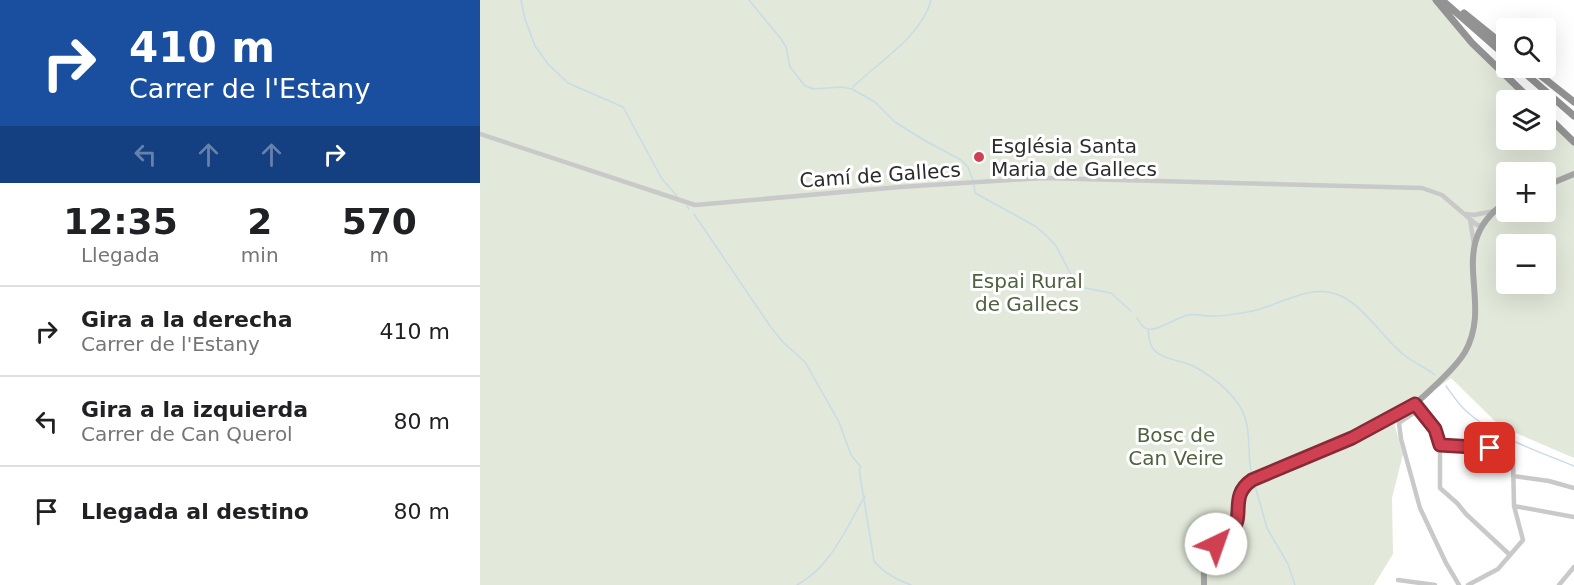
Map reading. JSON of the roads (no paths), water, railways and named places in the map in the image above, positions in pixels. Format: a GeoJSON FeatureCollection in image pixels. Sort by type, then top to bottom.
{"type":"FeatureCollection","features":[{"type":"Feature","properties":{"kind":"highway"},"geometry":{"type":"LineString","coordinates":[[1436,0],[1472,43],[1521,90]]}},
{"type":"Feature","properties":{"kind":"highway"},"geometry":{"type":"LineString","coordinates":[[1442,0],[1496,47]]}},
{"type":"Feature","properties":{"kind":"highway"},"geometry":{"type":"LineString","coordinates":[[1448,0],[1496,39]]}},
{"type":"Feature","properties":{"kind":"highway"},"geometry":{"type":"LineString","coordinates":[[1531,78],[1572,114]]}},
{"type":"Feature","properties":{"kind":"highway"},"geometry":{"type":"LineString","coordinates":[[1544,78],[1574,102]]}},
{"type":"Feature","properties":{"kind":"highway"},"geometry":{"type":"LineString","coordinates":[[1556,125],[1574,142]]}},
{"type":"Feature","properties":{"kind":"main road"},"geometry":{"type":"LineString","coordinates":[[1556,181],[1572,174]]}},
{"type":"Feature","properties":{"kind":"main road"},"geometry":{"type":"LineString","coordinates":[[1204,585],[1206,556],[1232,532],[1237,519],[1239,494],[1247,483],[1417,407],[1458,363],[1470,342],[1475,325],[1472,274],[1474,245],[1482,225],[1494,211]]}},
{"type":"Feature","properties":{"kind":"street","name":"Camí de Gallecs"},"geometry":{"type":"LineString","coordinates":[[480,134],[695,205],[900,187],[1043,178],[1422,188],[1442,195],[1472,217],[1477,225],[1482,225]]}},
{"type":"Feature","properties":{"kind":"street"},"geometry":{"type":"LineString","coordinates":[[1472,217],[1494,211]]}},
{"type":"Feature","properties":{"kind":"street","name":"Camí de Gallecs"},"geometry":{"type":"LineString","coordinates":[[1472,217],[1474,245]]}},
{"type":"Feature","properties":{"kind":"street"},"geometry":{"type":"LineString","coordinates":[[1459,585],[1420,508],[1401,439],[1399,423],[1417,407],[1435,429],[1440,445],[1440,488],[1510,555]]}},
{"type":"Feature","properties":{"kind":"street"},"geometry":{"type":"LineString","coordinates":[[1440,445],[1505,450],[1513,459],[1514,506],[1523,540],[1498,569],[1468,585]]}},
{"type":"Feature","properties":{"kind":"street"},"geometry":{"type":"LineString","coordinates":[[1513,476],[1549,481],[1574,488]]}},
{"type":"Feature","properties":{"kind":"street"},"geometry":{"type":"LineString","coordinates":[[1514,506],[1574,517]]}},
{"type":"Feature","properties":{"kind":"street"},"geometry":{"type":"LineString","coordinates":[[1560,585],[1574,567]]}},
{"type":"Feature","properties":{"kind":"street"},"geometry":{"type":"LineString","coordinates":[[1398,580],[1435,585]]}},
{"type":"Feature","properties":{"kind":"waterway"},"geometry":{"type":"LineString","coordinates":[[521,0],[535,46],[548,64],[568,83],[623,107],[662,179],[677,196]]}},
{"type":"Feature","properties":{"kind":"waterway"},"geometry":{"type":"LineString","coordinates":[[749,0],[781,39],[786,47],[790,67],[805,86],[814,89],[841,87],[852,89],[875,102],[895,122],[961,160],[968,167],[973,181]]}},
{"type":"Feature","properties":{"kind":"waterway"},"geometry":{"type":"LineString","coordinates":[[853,87],[909,37],[919,25],[931,0]]}},
{"type":"Feature","properties":{"kind":"waterway"},"geometry":{"type":"LineString","coordinates":[[974,185],[975,193],[1035,226],[1047,236],[1056,246],[1076,284],[1111,293],[1131,311]]}},
{"type":"Feature","properties":{"kind":"waterway"},"geometry":{"type":"LineString","coordinates":[[694,214],[770,326],[783,342],[805,362],[839,422],[851,455],[861,467],[859,469],[874,561],[886,573],[911,585]]}},
{"type":"Feature","properties":{"kind":"waterway"},"geometry":{"type":"LineString","coordinates":[[1137,318],[1144,327],[1154,329],[1188,315],[1233,314],[1258,310],[1302,294],[1314,292],[1336,294],[1364,313],[1404,355],[1435,375]]}},
{"type":"Feature","properties":{"kind":"waterway"},"geometry":{"type":"LineString","coordinates":[[1148,330],[1150,343],[1160,355],[1193,366],[1224,388],[1235,399],[1243,413],[1248,430],[1252,476]]}},
{"type":"Feature","properties":{"kind":"waterway"},"geometry":{"type":"LineString","coordinates":[[1446,386],[1463,408],[1490,429],[1574,466]]}},
{"type":"Feature","properties":{"kind":"waterway"},"geometry":{"type":"LineString","coordinates":[[1254,482],[1267,528],[1288,564],[1295,585]]}},
{"type":"Feature","properties":{"kind":"waterway"},"geometry":{"type":"LineString","coordinates":[[797,585],[819,568],[837,546],[865,496]]}},
{"type":"Feature","properties":{"kind":"place","name":"Església Santa Maria de Gallecs"},"geometry":{"type":"Point","coordinates":[979,157]}},
{"type":"Feature","properties":{"kind":"park label","name":"Espai Rural de Gallecs"},"geometry":{"type":"Point","coordinates":[1027,292]}},
{"type":"Feature","properties":{"kind":"park label","name":"Bosc de Can Veire"},"geometry":{"type":"Point","coordinates":[1176,446]}}]}
